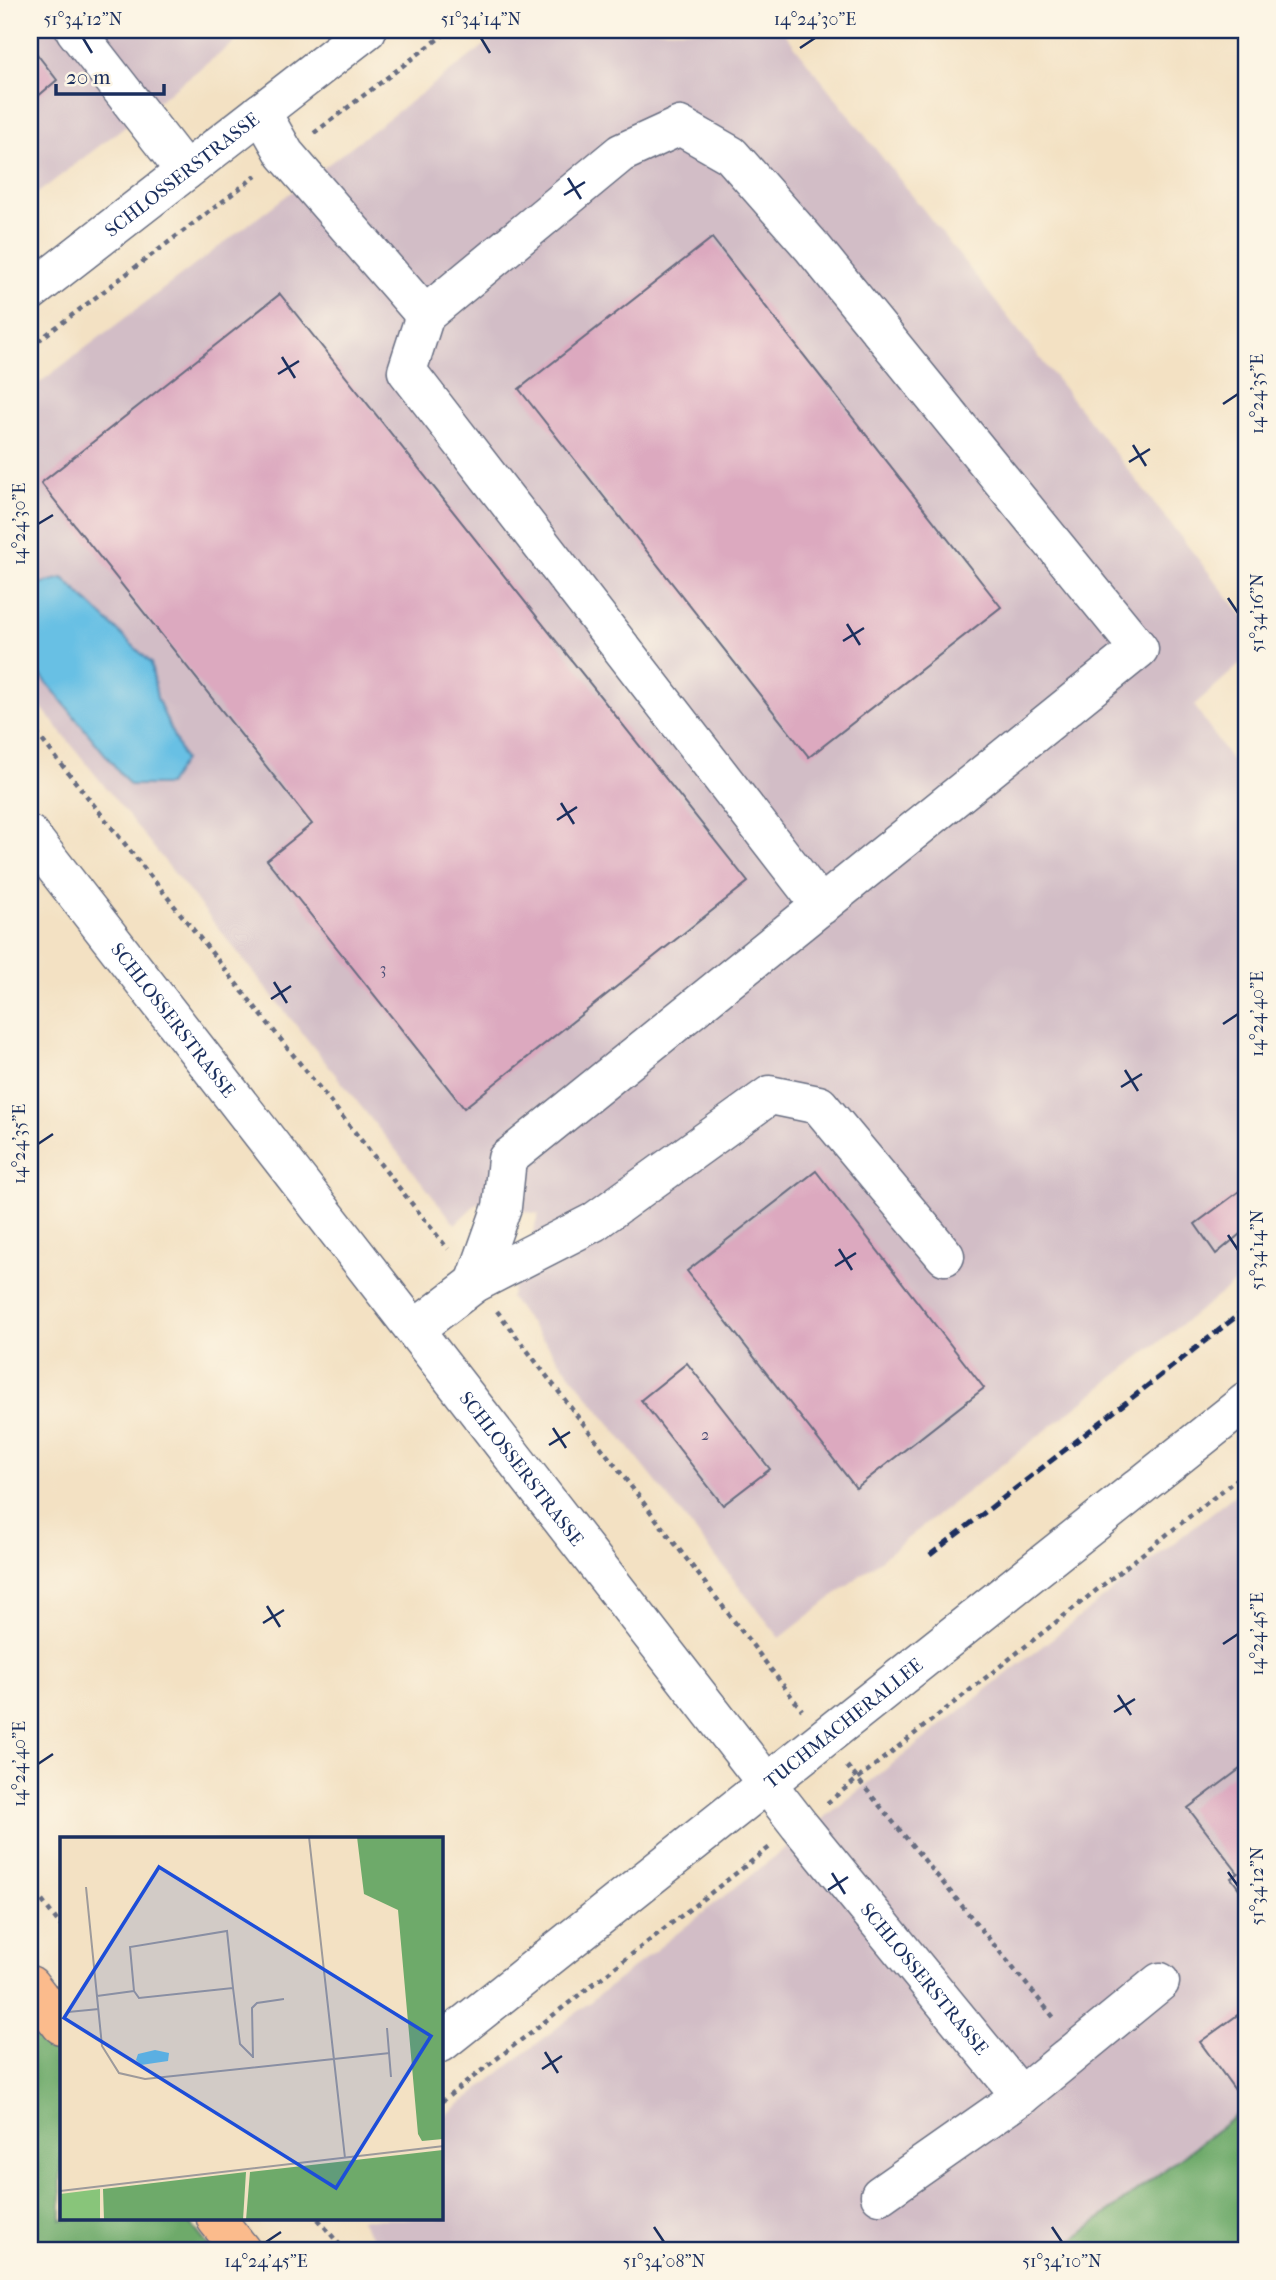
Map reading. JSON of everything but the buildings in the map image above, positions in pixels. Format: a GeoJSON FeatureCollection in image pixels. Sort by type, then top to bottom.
{"type":"FeatureCollection","features":[{"type":"Feature","properties":{"kind":"main road"},"geometry":{"type":"LineString","coordinates":[[30,1985],[60,2024]]}},
{"type":"Feature","properties":{"kind":"main road"},"geometry":{"type":"LineString","coordinates":[[218,2220],[241,2250]]}},
{"type":"Feature","properties":{"kind":"street"},"geometry":{"type":"LineString","coordinates":[[75,30],[185,171]]}},
{"type":"Feature","properties":{"kind":"street","name":"SCHLOSSERSTRASSE"},"geometry":{"type":"LineString","coordinates":[[30,292],[367,30]]}},
{"type":"Feature","properties":{"kind":"street"},"geometry":{"type":"LineString","coordinates":[[261,113],[285,154],[425,315]]}},
{"type":"Feature","properties":{"kind":"street"},"geometry":{"type":"LineString","coordinates":[[475,1283],[502,1207],[507,1159],[821,906],[1139,649],[813,248],[731,155],[680,126],[621,153],[425,315],[407,371],[821,906]]}},
{"type":"Feature","properties":{"kind":"street","name":"SCHLOSSERSTRASSE"},"geometry":{"type":"LineString","coordinates":[[30,835],[800,1825],[1021,2096]]}},
{"type":"Feature","properties":{"kind":"street"},"geometry":{"type":"LineString","coordinates":[[415,1329],[475,1283],[594,1222],[770,1095],[820,1105],[945,1256]]}},
{"type":"Feature","properties":{"kind":"street","name":"TUCHMACHERALLEE"},"geometry":{"type":"LineString","coordinates":[[443,2041],[1246,1402]]}},
{"type":"Feature","properties":{"kind":"street"},"geometry":{"type":"LineString","coordinates":[[880,2195],[1021,2096],[1160,1982]]}},
{"type":"Feature","properties":{"kind":"path"},"geometry":{"type":"LineString","coordinates":[[30,347],[450,30]]}},
{"type":"Feature","properties":{"kind":"path"},"geometry":{"type":"LineString","coordinates":[[30,725],[475,1283],[824,1738],[1079,2047]]}},
{"type":"Feature","properties":{"kind":"path"},"geometry":{"type":"LineString","coordinates":[[443,2100],[800,1825],[1246,1472]]}},
{"type":"Feature","properties":{"kind":"path"},"geometry":{"type":"LineString","coordinates":[[30,1885],[60,1925]]}},
{"type":"Feature","properties":{"kind":"path"},"geometry":{"type":"LineString","coordinates":[[319,2220],[344,2250]]}},
{"type":"Feature","properties":{"kind":"shaded area"},"geometry":{"type":"Polygon","coordinates":[[[30,30],[247,30],[248,32],[30,199],[30,30]]]}},
{"type":"Feature","properties":{"kind":"shaded area"},"geometry":{"type":"Polygon","coordinates":[[[505,30],[782,30],[1246,620],[1246,659],[1194,705],[1246,782],[1246,1274],[780,1638],[510,1298],[539,1214],[477,1203],[455,1224],[30,693],[30,390],[505,30]]]}},
{"type":"Feature","properties":{"kind":"shaded area"},"geometry":{"type":"Polygon","coordinates":[[[1246,1486],[1246,2108],[1059,2250],[383,2250],[360,2220],[443,2220],[443,2117],[1246,1486]]]}},
{"type":"Feature","properties":{"kind":"green space"},"geometry":{"type":"Polygon","coordinates":[[[30,2022],[60,2060],[60,2220],[188,2220],[212,2250],[30,2250],[30,2022]]]}},
{"type":"Feature","properties":{"kind":"green space"},"geometry":{"type":"Polygon","coordinates":[[[1246,2108],[1246,2250],[1059,2250],[1246,2108]]]}},
{"type":"Feature","properties":{"kind":"water"},"geometry":{"type":"Polygon","coordinates":[[[63,578],[151,663],[157,698],[184,760],[168,785],[130,785],[30,662],[30,586],[63,578]]]}},
{"type":"Feature","properties":{"kind":"railway"},"geometry":{"type":"LineString","coordinates":[[930,1555],[1246,1309]]}}]}
